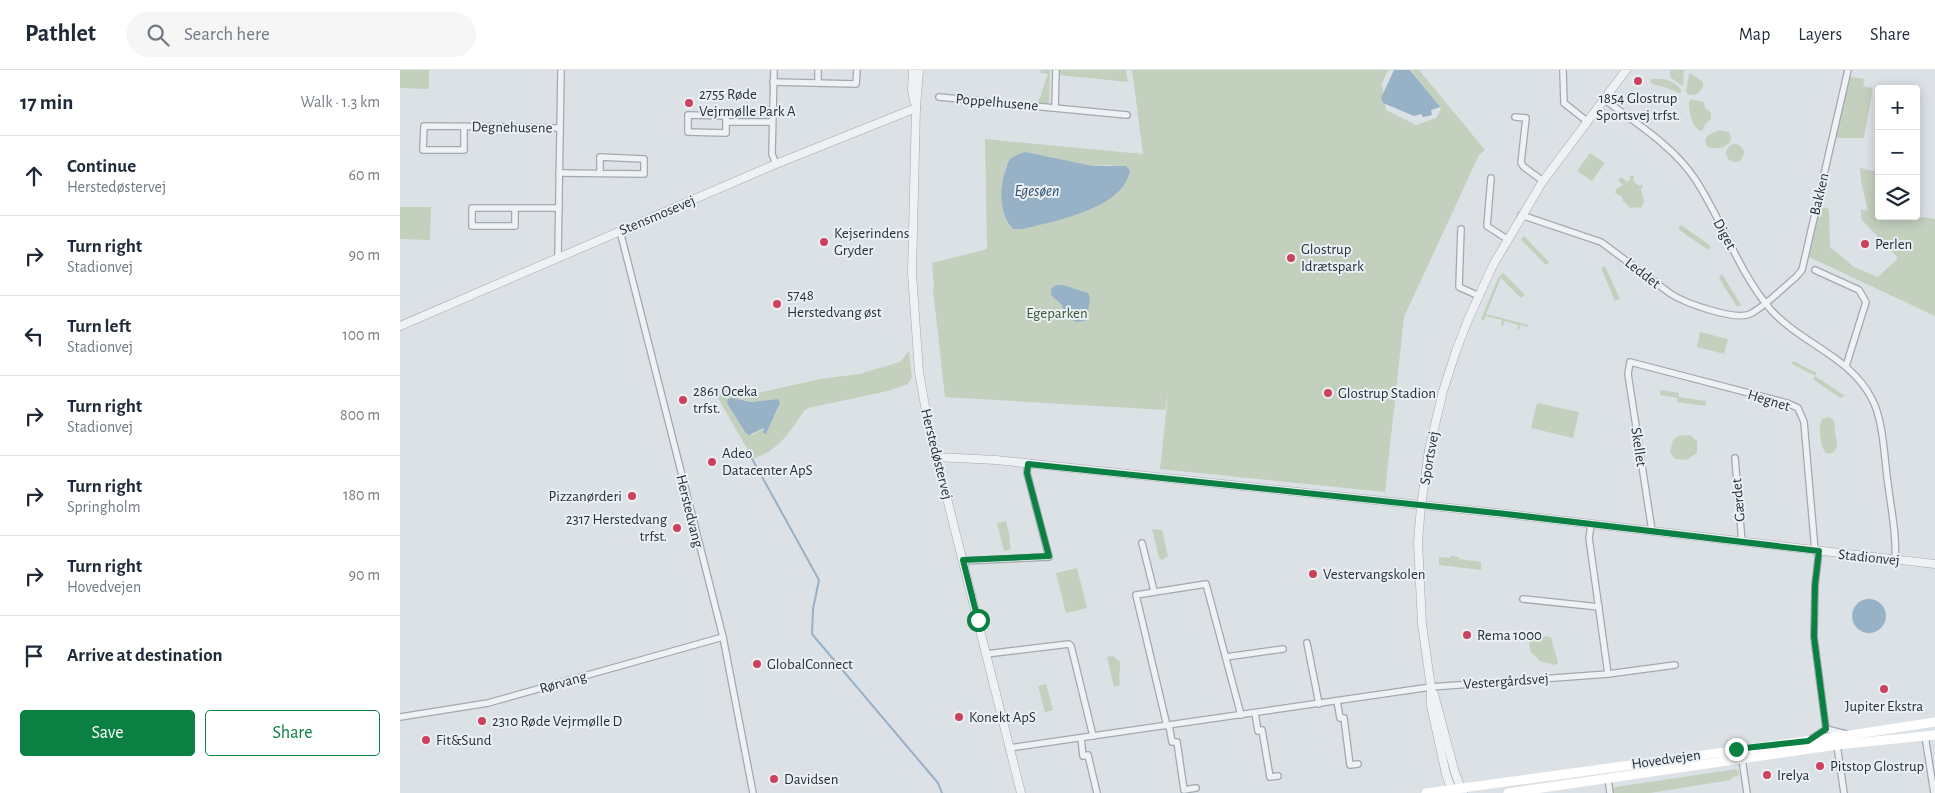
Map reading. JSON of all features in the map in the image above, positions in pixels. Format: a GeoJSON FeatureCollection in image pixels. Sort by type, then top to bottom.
{"type":"FeatureCollection","features":[{"type":"Feature","properties":{"kind":"main road","name":"Hovedvejen"},"geometry":{"type":"LineString","coordinates":[[1426,793],[1457,791],[1935,722]]}},
{"type":"Feature","properties":{"kind":"main road"},"geometry":{"type":"LineString","coordinates":[[1883,740],[1935,729]]}},
{"type":"Feature","properties":{"kind":"main road","name":"Hovedvejen"},"geometry":{"type":"LineString","coordinates":[[1508,793],[1838,745],[1930,735]]}},
{"type":"Feature","properties":{"kind":"street","name":"Degnehusene"},"geometry":{"type":"LineString","coordinates":[[558,257],[560,70]]}},
{"type":"Feature","properties":{"kind":"street"},"geometry":{"type":"LineString","coordinates":[[774,70],[772,154],[776,164]]}},
{"type":"Feature","properties":{"kind":"street"},"geometry":{"type":"LineString","coordinates":[[818,70],[818,83]]}},
{"type":"Feature","properties":{"kind":"street"},"geometry":{"type":"LineString","coordinates":[[773,82],[856,84],[857,70]]}},
{"type":"Feature","properties":{"kind":"street","name":"Herstedøstervej"},"geometry":{"type":"LineString","coordinates":[[913,70],[912,90],[916,108]]}},
{"type":"Feature","properties":{"kind":"street","name":"Herstedøstervej"},"geometry":{"type":"LineString","coordinates":[[919,70],[916,108],[912,269],[913,307],[919,372],[936,457],[1021,793]]}},
{"type":"Feature","properties":{"kind":"street","name":"Poppelhusene"},"geometry":{"type":"LineString","coordinates":[[1055,108],[1056,70]]}},
{"type":"Feature","properties":{"kind":"street"},"geometry":{"type":"LineString","coordinates":[[1563,70],[1564,103],[1588,122]]}},
{"type":"Feature","properties":{"kind":"street","name":"Sportsvej"},"geometry":{"type":"LineString","coordinates":[[1457,791],[1438,705],[1431,687],[1422,624],[1418,542],[1428,450],[1456,351],[1492,265],[1543,181],[1626,70]]}},
{"type":"Feature","properties":{"kind":"street","name":"Bakken"},"geometry":{"type":"LineString","coordinates":[[1765,303],[1799,275],[1802,270],[1848,70]]}},
{"type":"Feature","properties":{"kind":"street","name":"Poppelhusene"},"geometry":{"type":"LineString","coordinates":[[939,97],[1127,115]]}},
{"type":"Feature","properties":{"kind":"street","name":"Diget"},"geometry":{"type":"LineString","coordinates":[[1605,100],[1666,148],[1689,171],[1765,303],[1792,330],[1846,366],[1862,382],[1878,414],[1894,530],[1895,559]]}},
{"type":"Feature","properties":{"kind":"street","name":"Stensmosevej"},"geometry":{"type":"LineString","coordinates":[[400,326],[776,164],[916,108]]}},
{"type":"Feature","properties":{"kind":"street"},"geometry":{"type":"LineString","coordinates":[[688,116],[726,116],[726,122],[726,133],[688,132],[688,116]]}},
{"type":"Feature","properties":{"kind":"street"},"geometry":{"type":"LineString","coordinates":[[1515,117],[1526,118],[1521,163],[1543,181]]}},
{"type":"Feature","properties":{"kind":"street"},"geometry":{"type":"LineString","coordinates":[[726,122],[772,122]]}},
{"type":"Feature","properties":{"kind":"street","name":"Degnehusene"},"geometry":{"type":"LineString","coordinates":[[464,126],[464,150],[423,150],[424,126],[464,126],[560,128]]}},
{"type":"Feature","properties":{"kind":"street"},"geometry":{"type":"LineString","coordinates":[[559,173],[644,174],[644,158],[600,157],[600,173]]}},
{"type":"Feature","properties":{"kind":"street"},"geometry":{"type":"LineString","coordinates":[[1491,178],[1487,226],[1507,239]]}},
{"type":"Feature","properties":{"kind":"street"},"geometry":{"type":"LineString","coordinates":[[515,208],[515,226],[472,226],[472,208],[515,208],[559,208]]}},
{"type":"Feature","properties":{"kind":"street","name":"Leddet"},"geometry":{"type":"LineString","coordinates":[[1521,215],[1601,242],[1671,294],[1692,305],[1745,315],[1751,314],[1765,303]]}},
{"type":"Feature","properties":{"kind":"street"},"geometry":{"type":"LineString","coordinates":[[1461,229],[1459,287],[1479,296]]}},
{"type":"Feature","properties":{"kind":"street","name":"Herstedvang"},"geometry":{"type":"LineString","coordinates":[[620,231],[723,637],[753,793]]}},
{"type":"Feature","properties":{"kind":"street"},"geometry":{"type":"LineString","coordinates":[[1815,270],[1859,290],[1866,302],[1846,366]]}},
{"type":"Feature","properties":{"kind":"street","name":"Skellet"},"geometry":{"type":"LineString","coordinates":[[1630,362],[1628,372],[1652,531]]}},
{"type":"Feature","properties":{"kind":"street","name":"Hegnet"},"geometry":{"type":"LineString","coordinates":[[1630,362],[1788,403],[1798,408],[1804,422],[1817,551]]}},
{"type":"Feature","properties":{"kind":"street","name":"Stadionvej"},"geometry":{"type":"LineString","coordinates":[[936,457],[996,460],[1652,531],[1935,564]]}},
{"type":"Feature","properties":{"kind":"street","name":"Gærdet"},"geometry":{"type":"LineString","coordinates":[[1735,458],[1742,542]]}},
{"type":"Feature","properties":{"kind":"street"},"geometry":{"type":"LineString","coordinates":[[963,560],[1049,556],[1027,473],[1028,464]]}},
{"type":"Feature","properties":{"kind":"street"},"geometry":{"type":"LineString","coordinates":[[1592,525],[1589,538],[1608,674]]}},
{"type":"Feature","properties":{"kind":"street"},"geometry":{"type":"LineString","coordinates":[[1142,543],[1154,591]]}},
{"type":"Feature","properties":{"kind":"street"},"geometry":{"type":"LineString","coordinates":[[1817,551],[1814,637],[1826,729]]}},
{"type":"Feature","properties":{"kind":"street"},"geometry":{"type":"LineString","coordinates":[[1196,788],[1184,790],[1177,742],[1172,742],[1136,595],[1206,584],[1241,715]]}},
{"type":"Feature","properties":{"kind":"street"},"geometry":{"type":"LineString","coordinates":[[1523,599],[1599,607]]}},
{"type":"Feature","properties":{"kind":"street","name":"Rørvang"},"geometry":{"type":"LineString","coordinates":[[400,717],[488,703],[723,637]]}},
{"type":"Feature","properties":{"kind":"street"},"geometry":{"type":"LineString","coordinates":[[1307,643],[1319,704]]}},
{"type":"Feature","properties":{"kind":"street"},"geometry":{"type":"LineString","coordinates":[[986,654],[1069,644],[1072,646],[1093,736]]}},
{"type":"Feature","properties":{"kind":"street"},"geometry":{"type":"LineString","coordinates":[[1226,657],[1283,649]]}},
{"type":"Feature","properties":{"kind":"street","name":"Vestergårdsvej"},"geometry":{"type":"LineString","coordinates":[[1009,748],[1431,687],[1608,674],[1675,664]]}},
{"type":"Feature","properties":{"kind":"street"},"geometry":{"type":"LineString","coordinates":[[1338,701],[1340,718],[1344,718],[1350,765],[1358,764]]}},
{"type":"Feature","properties":{"kind":"street"},"geometry":{"type":"LineString","coordinates":[[1255,713],[1258,731],[1262,730],[1270,777],[1278,776]]}},
{"type":"Feature","properties":{"kind":"street"},"geometry":{"type":"LineString","coordinates":[[1808,741],[1826,729],[1850,735]]}},
{"type":"Feature","properties":{"kind":"street"},"geometry":{"type":"LineString","coordinates":[[1930,735],[1934,793]]}},
{"type":"Feature","properties":{"kind":"street"},"geometry":{"type":"LineString","coordinates":[[1080,738],[1083,756],[1088,755],[1097,793]]}},
{"type":"Feature","properties":{"kind":"street"},"geometry":{"type":"LineString","coordinates":[[1838,745],[1844,793]]}},
{"type":"Feature","properties":{"kind":"street"},"geometry":{"type":"LineString","coordinates":[[1742,759],[1747,793]]}},
{"type":"Feature","properties":{"kind":"street"},"geometry":{"type":"LineString","coordinates":[[1608,778],[1610,793]]}},
{"type":"Feature","properties":{"kind":"green space"},"geometry":{"type":"Polygon","coordinates":[[[400,70],[429,70],[429,89],[400,88],[400,70]]]}},
{"type":"Feature","properties":{"kind":"green space"},"geometry":{"type":"Polygon","coordinates":[[[1041,70],[1050,70],[1049,104],[1038,103],[1048,74],[1040,73],[1041,70]]]}},
{"type":"Feature","properties":{"kind":"green space"},"geometry":{"type":"Polygon","coordinates":[[[1059,70],[1126,70],[1128,82],[1059,75],[1059,70]]]}},
{"type":"Feature","properties":{"kind":"green space","name":"Glostrup Idrætspark"},"geometry":{"type":"Polygon","coordinates":[[[1132,70],[1388,70],[1382,84],[1386,110],[1416,125],[1436,118],[1441,109],[1411,70],[1419,70],[1485,150],[1479,155],[1404,317],[1385,492],[1160,469],[1168,394],[1165,410],[945,397],[933,289],[932,263],[987,249],[985,139],[1143,154],[1132,70]],[[1036,155],[1006,166],[1002,207],[1008,223],[1013,229],[1023,229],[1070,216],[1113,165],[1093,166],[1036,155]]]}},
{"type":"Feature","properties":{"kind":"green space"},"geometry":{"type":"Polygon","coordinates":[[[1670,70],[1684,70],[1683,86],[1671,78],[1670,70]]]}},
{"type":"Feature","properties":{"kind":"green space"},"geometry":{"type":"Polygon","coordinates":[[[1689,73],[1703,82],[1703,87],[1698,94],[1689,95],[1686,92],[1689,73]]]}},
{"type":"Feature","properties":{"kind":"green space"},"geometry":{"type":"Polygon","coordinates":[[[1849,77],[1865,79],[1863,86],[1873,88],[1864,138],[1836,138],[1849,77]]]}},
{"type":"Feature","properties":{"kind":"green space"},"geometry":{"type":"Polygon","coordinates":[[[1651,79],[1673,82],[1682,92],[1679,93],[1652,84],[1650,82],[1651,79]]]}},
{"type":"Feature","properties":{"kind":"green space"},"geometry":{"type":"Polygon","coordinates":[[[1691,99],[1704,102],[1705,108],[1711,112],[1711,119],[1706,123],[1702,131],[1693,124],[1689,102],[1691,99]]]}},
{"type":"Feature","properties":{"kind":"green space"},"geometry":{"type":"Polygon","coordinates":[[[1719,130],[1729,132],[1730,142],[1719,148],[1707,146],[1705,141],[1707,136],[1719,130]]]}},
{"type":"Feature","properties":{"kind":"green space"},"geometry":{"type":"Polygon","coordinates":[[[1735,144],[1741,147],[1744,153],[1741,159],[1735,162],[1729,159],[1726,153],[1729,147],[1735,144]]]}},
{"type":"Feature","properties":{"kind":"green space"},"geometry":{"type":"Polygon","coordinates":[[[1590,153],[1605,163],[1592,181],[1577,171],[1590,153]]]}},
{"type":"Feature","properties":{"kind":"green space"},"geometry":{"type":"Polygon","coordinates":[[[1860,168],[1875,171],[1875,220],[1920,220],[1920,217],[1935,219],[1935,316],[1809,257],[1819,206],[1829,209],[1830,247],[1854,267],[1878,277],[1898,258],[1861,219],[1861,209],[1868,211],[1860,168]]]}},
{"type":"Feature","properties":{"kind":"green space"},"geometry":{"type":"Polygon","coordinates":[[[1630,176],[1634,176],[1633,181],[1639,186],[1642,184],[1643,187],[1641,189],[1644,202],[1641,208],[1634,207],[1631,209],[1623,201],[1622,197],[1615,193],[1616,189],[1623,185],[1618,180],[1622,177],[1627,182],[1630,180],[1630,176]]]}},
{"type":"Feature","properties":{"kind":"green space"},"geometry":{"type":"Polygon","coordinates":[[[400,207],[431,207],[430,240],[400,239],[400,207]]]}},
{"type":"Feature","properties":{"kind":"green space"},"geometry":{"type":"Polygon","coordinates":[[[1681,225],[1711,246],[1708,250],[1678,229],[1681,225]]]}},
{"type":"Feature","properties":{"kind":"green space"},"geometry":{"type":"Polygon","coordinates":[[[1524,236],[1549,262],[1546,265],[1521,240],[1524,236]]]}},
{"type":"Feature","properties":{"kind":"green space"},"geometry":{"type":"Polygon","coordinates":[[[1605,266],[1620,299],[1615,301],[1601,268],[1605,266]]]}},
{"type":"Feature","properties":{"kind":"green space"},"geometry":{"type":"Polygon","coordinates":[[[1503,273],[1525,295],[1521,298],[1501,278],[1486,314],[1529,325],[1528,327],[1521,325],[1519,330],[1517,330],[1518,325],[1505,321],[1503,326],[1501,326],[1502,320],[1486,316],[1484,321],[1481,319],[1498,278],[1503,273]]]}},
{"type":"Feature","properties":{"kind":"green space"},"geometry":{"type":"Polygon","coordinates":[[[1722,274],[1741,305],[1737,307],[1719,278],[1722,274]]]}},
{"type":"Feature","properties":{"kind":"green space"},"geometry":{"type":"Polygon","coordinates":[[[1700,332],[1728,339],[1724,354],[1697,347],[1700,332]]]}},
{"type":"Feature","properties":{"kind":"green space"},"geometry":{"type":"Polygon","coordinates":[[[909,351],[912,377],[908,384],[888,391],[808,408],[777,445],[753,459],[715,393],[721,389],[757,393],[820,379],[859,374],[900,362],[909,351]],[[739,399],[727,403],[745,432],[752,435],[765,428],[767,432],[780,403],[777,399],[755,402],[739,399]]]}},
{"type":"Feature","properties":{"kind":"green space"},"geometry":{"type":"Polygon","coordinates":[[[1793,361],[1817,373],[1815,376],[1792,364],[1793,361]]]}},
{"type":"Feature","properties":{"kind":"green space"},"geometry":{"type":"Polygon","coordinates":[[[1815,376],[1845,396],[1840,398],[1813,379],[1815,376]]]}},
{"type":"Feature","properties":{"kind":"green space"},"geometry":{"type":"Polygon","coordinates":[[[1661,390],[1679,393],[1679,397],[1706,401],[1705,406],[1677,402],[1678,398],[1660,395],[1661,390]]]}},
{"type":"Feature","properties":{"kind":"green space"},"geometry":{"type":"Polygon","coordinates":[[[1537,403],[1579,412],[1573,438],[1531,428],[1537,403]]]}},
{"type":"Feature","properties":{"kind":"green space"},"geometry":{"type":"Polygon","coordinates":[[[1829,417],[1834,421],[1837,446],[1834,452],[1829,454],[1823,449],[1820,431],[1822,419],[1829,417]]]}},
{"type":"Feature","properties":{"kind":"green space"},"geometry":{"type":"Polygon","coordinates":[[[1690,435],[1697,441],[1697,453],[1686,460],[1675,459],[1670,452],[1673,440],[1678,436],[1690,435]]]}},
{"type":"Feature","properties":{"kind":"green space"},"geometry":{"type":"Polygon","coordinates":[[[1006,521],[1011,549],[1004,551],[997,523],[1006,521]]]}},
{"type":"Feature","properties":{"kind":"green space"},"geometry":{"type":"Polygon","coordinates":[[[1152,529],[1162,530],[1168,556],[1162,560],[1159,558],[1152,529]]]}},
{"type":"Feature","properties":{"kind":"green space"},"geometry":{"type":"Polygon","coordinates":[[[1450,556],[1481,562],[1481,570],[1439,565],[1439,557],[1450,558],[1450,556]]]}},
{"type":"Feature","properties":{"kind":"green space"},"geometry":{"type":"Polygon","coordinates":[[[1077,568],[1087,608],[1066,613],[1056,573],[1077,568]]]}},
{"type":"Feature","properties":{"kind":"green space"},"geometry":{"type":"Polygon","coordinates":[[[1535,635],[1551,637],[1558,663],[1555,665],[1540,661],[1530,651],[1529,639],[1535,635]]]}},
{"type":"Feature","properties":{"kind":"green space"},"geometry":{"type":"Polygon","coordinates":[[[1113,656],[1120,662],[1120,685],[1114,687],[1107,657],[1113,656]]]}},
{"type":"Feature","properties":{"kind":"green space"},"geometry":{"type":"Polygon","coordinates":[[[1046,684],[1053,710],[1045,712],[1038,686],[1046,684]]]}},
{"type":"Feature","properties":{"kind":"green space"},"geometry":{"type":"Polygon","coordinates":[[[1737,769],[1739,772],[1738,776],[1733,777],[1731,780],[1650,793],[1613,793],[1612,789],[1616,787],[1737,769]]]}},
{"type":"Feature","properties":{"kind":"water"},"geometry":{"type":"Polygon","coordinates":[[[1394,70],[1410,70],[1440,107],[1431,110],[1432,115],[1423,117],[1421,114],[1414,116],[1383,103],[1381,98],[1394,70]]]}},
{"type":"Feature","properties":{"kind":"water","name":"Egesøen"},"geometry":{"type":"Polygon","coordinates":[[[1025,152],[1093,166],[1126,166],[1130,171],[1125,184],[1115,195],[1101,204],[1069,217],[1023,229],[1013,229],[1004,214],[1001,195],[1002,185],[1010,159],[1025,152]]]}},
{"type":"Feature","properties":{"kind":"water"},"geometry":{"type":"Polygon","coordinates":[[[1056,285],[1063,285],[1088,293],[1090,298],[1087,320],[1078,322],[1065,316],[1062,305],[1051,295],[1051,289],[1056,285]]]}},
{"type":"Feature","properties":{"kind":"water"},"geometry":{"type":"Polygon","coordinates":[[[728,399],[752,402],[778,399],[780,403],[766,434],[763,433],[764,428],[749,435],[745,432],[727,403],[728,399]]]}},
{"type":"Feature","properties":{"kind":"water"},"geometry":{"type":"Polygon","coordinates":[[[1869,599],[1876,600],[1881,604],[1885,609],[1885,623],[1881,628],[1876,632],[1869,633],[1862,632],[1857,628],[1853,623],[1852,616],[1853,609],[1857,604],[1862,600],[1869,599]]]}},
{"type":"Feature","properties":{"kind":"waterway"},"geometry":{"type":"LineString","coordinates":[[750,455],[819,580],[813,609],[812,634],[938,783],[942,793]]}},
{"type":"Feature","properties":{"kind":"place","name":"1854 Glostrup Sportsvej trfst."},"geometry":{"type":"Point","coordinates":[1638,81]}},
{"type":"Feature","properties":{"kind":"place","name":"2755 Røde Vejrmølle Park A"},"geometry":{"type":"Point","coordinates":[689,103]}},
{"type":"Feature","properties":{"kind":"place","name":"Kejserindens Gryder"},"geometry":{"type":"Point","coordinates":[824,242]}},
{"type":"Feature","properties":{"kind":"place","name":"Perlen"},"geometry":{"type":"Point","coordinates":[1865,244]}},
{"type":"Feature","properties":{"kind":"place","name":"Glostrup Idrætspark"},"geometry":{"type":"Point","coordinates":[1291,258]}},
{"type":"Feature","properties":{"kind":"place","name":"5748 Herstedvang øst"},"geometry":{"type":"Point","coordinates":[777,304]}},
{"type":"Feature","properties":{"kind":"place","name":"Glostrup Stadion"},"geometry":{"type":"Point","coordinates":[1328,393]}},
{"type":"Feature","properties":{"kind":"place","name":"2861 Oceka trfst."},"geometry":{"type":"Point","coordinates":[683,400]}},
{"type":"Feature","properties":{"kind":"place","name":"Adeo Datacenter ApS"},"geometry":{"type":"Point","coordinates":[712,462]}},
{"type":"Feature","properties":{"kind":"place","name":"Pizzanørderi"},"geometry":{"type":"Point","coordinates":[632,496]}},
{"type":"Feature","properties":{"kind":"place","name":"2317 Herstedvang trfst."},"geometry":{"type":"Point","coordinates":[677,528]}},
{"type":"Feature","properties":{"kind":"place","name":"Vestervangskolen"},"geometry":{"type":"Point","coordinates":[1313,574]}},
{"type":"Feature","properties":{"kind":"place","name":"Rema 1000"},"geometry":{"type":"Point","coordinates":[1467,635]}},
{"type":"Feature","properties":{"kind":"place","name":"GlobalConnect"},"geometry":{"type":"Point","coordinates":[757,664]}},
{"type":"Feature","properties":{"kind":"place","name":"Jupiter Ekstra"},"geometry":{"type":"Point","coordinates":[1884,689]}},
{"type":"Feature","properties":{"kind":"place","name":"Konekt ApS"},"geometry":{"type":"Point","coordinates":[959,717]}},
{"type":"Feature","properties":{"kind":"place","name":"2310 Røde Vejrmølle D"},"geometry":{"type":"Point","coordinates":[482,721]}},
{"type":"Feature","properties":{"kind":"place","name":"Fit&Sund"},"geometry":{"type":"Point","coordinates":[426,740]}},
{"type":"Feature","properties":{"kind":"place","name":"Pitstop Glostrup"},"geometry":{"type":"Point","coordinates":[1820,766]}},
{"type":"Feature","properties":{"kind":"place","name":"Irelya"},"geometry":{"type":"Point","coordinates":[1767,775]}},
{"type":"Feature","properties":{"kind":"place","name":"Davidsen"},"geometry":{"type":"Point","coordinates":[774,779]}},
{"type":"Feature","properties":{"kind":"route"},"geometry":{"type":"LineString","coordinates":[[978,620],[963,560],[1049,556],[1027,473],[1028,464],[1506,514],[1819,551],[1813,617],[1816,661],[1826,729],[1808,741],[1736,749]]}},
{"type":"Feature","properties":{"kind":"park label","name":"Egeparken"},"geometry":{"type":"Point","coordinates":[1057,313]}}]}
